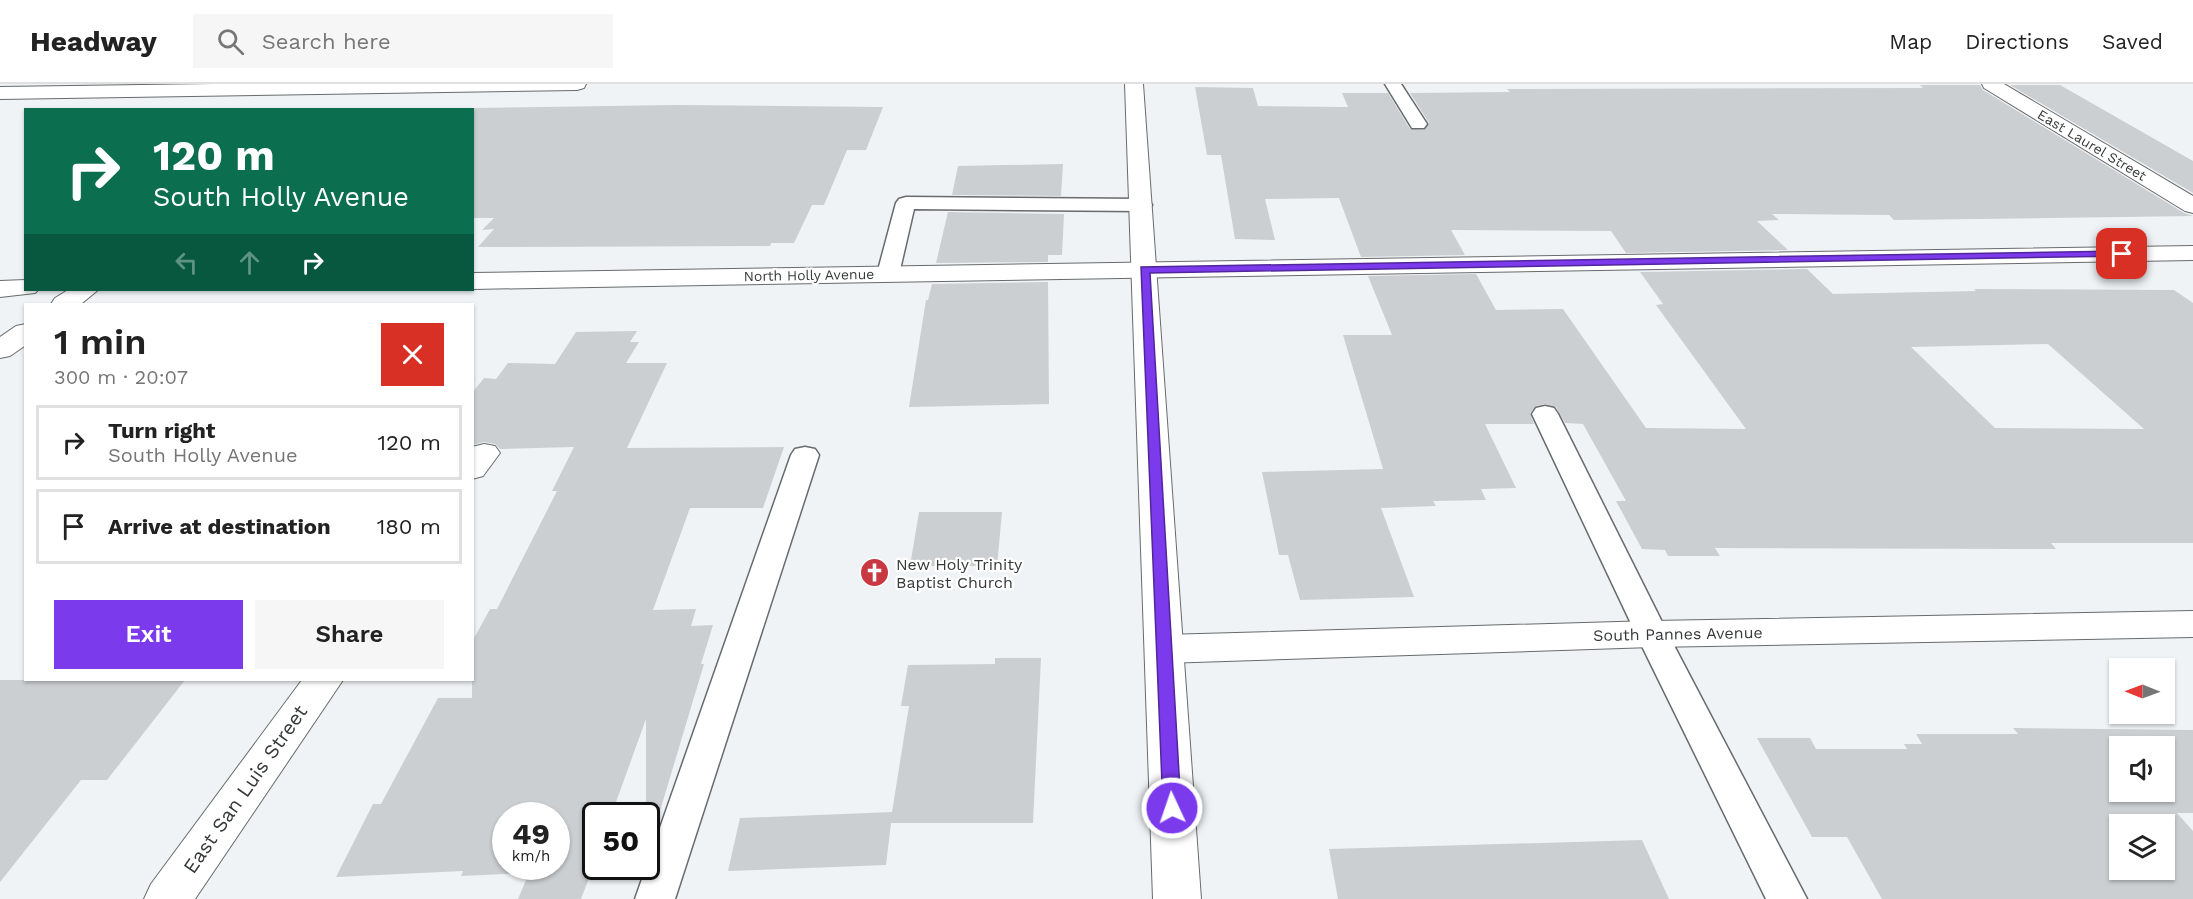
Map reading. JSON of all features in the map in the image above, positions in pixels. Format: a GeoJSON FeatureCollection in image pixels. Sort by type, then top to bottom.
{"type":"FeatureCollection","features":[{"type":"Feature","properties":{"kind":"street"},"geometry":{"type":"LineString","coordinates":[[0,93],[577,84]]}},
{"type":"Feature","properties":{"kind":"street"},"geometry":{"type":"LineString","coordinates":[[1134,84],[1177,899]]}},
{"type":"Feature","properties":{"kind":"street","name":"East Laurel Street"},"geometry":{"type":"LineString","coordinates":[[1991,84],[2193,206]]}},
{"type":"Feature","properties":{"kind":"street","name":"North Holly Avenue"},"geometry":{"type":"LineString","coordinates":[[474,281],[2193,253]]}},
{"type":"Feature","properties":{"kind":"street"},"geometry":{"type":"LineString","coordinates":[[0,289],[24,288]]}},
{"type":"Feature","properties":{"kind":"street"},"geometry":{"type":"LineString","coordinates":[[66,303],[84,291]]}},
{"type":"Feature","properties":{"kind":"street"},"geometry":{"type":"LineString","coordinates":[[0,350],[24,333]]}},
{"type":"Feature","properties":{"kind":"street","name":"South Pannes Avenue"},"geometry":{"type":"LineString","coordinates":[[1164,649],[1652,634],[2193,624]]}},
{"type":"Feature","properties":{"kind":"street","name":"East San Luis Street"},"geometry":{"type":"LineString","coordinates":[[168,899],[322,681]]}},
{"type":"Feature","properties":{"kind":"lane"},"geometry":{"type":"LineString","coordinates":[[1393,84],[1418,124]]}},
{"type":"Feature","properties":{"kind":"lane"},"geometry":{"type":"LineString","coordinates":[[888,274],[906,203],[1142,205]]}},
{"type":"Feature","properties":{"kind":"lane"},"geometry":{"type":"LineString","coordinates":[[1545,414],[1652,634],[1787,899]]}},
{"type":"Feature","properties":{"kind":"lane"},"geometry":{"type":"LineString","coordinates":[[656,899],[806,455]]}},
{"type":"Feature","properties":{"kind":"building"},"geometry":{"type":"Polygon","coordinates":[[[1920,85],[1980,85],[1983,90],[2184,213],[2193,216],[1894,220],[1889,215],[1772,214],[1779,220],[1757,221],[1788,250],[1626,253],[1611,231],[1451,230],[1465,255],[1361,257],[1339,198],[1265,199],[1275,240],[1235,239],[1221,155],[1207,155],[1195,87],[1253,88],[1258,106],[1348,107],[1342,93],[1388,93],[1410,129],[1424,130],[1429,123],[1410,93],[1510,92],[1507,89],[1923,88],[1920,85]]]}},
{"type":"Feature","properties":{"kind":"building"},"geometry":{"type":"Polygon","coordinates":[[[2010,85],[2060,85],[2193,161],[2193,193],[2010,85]]]}},
{"type":"Feature","properties":{"kind":"building"},"geometry":{"type":"Polygon","coordinates":[[[675,105],[883,107],[866,150],[847,150],[824,205],[812,205],[794,243],[771,243],[770,246],[478,247],[494,229],[482,230],[494,218],[474,218],[474,108],[472,108],[675,105]]]}},
{"type":"Feature","properties":{"kind":"building"},"geometry":{"type":"Polygon","coordinates":[[[1063,164],[1061,196],[952,195],[958,166],[1063,164]]]}},
{"type":"Feature","properties":{"kind":"building"},"geometry":{"type":"Polygon","coordinates":[[[948,212],[1064,214],[1062,255],[1048,255],[1048,262],[936,263],[948,212]]]}},
{"type":"Feature","properties":{"kind":"building"},"geometry":{"type":"Polygon","coordinates":[[[1807,269],[1833,294],[1976,291],[1974,289],[2174,290],[2193,303],[2193,543],[2051,543],[2056,549],[1715,548],[1720,556],[1668,556],[1665,550],[1642,549],[1616,501],[1626,501],[1583,424],[1565,423],[1556,407],[1545,404],[1536,406],[1530,413],[1534,424],[1485,424],[1516,488],[1481,489],[1486,500],[1433,501],[1436,506],[1381,508],[1414,597],[1300,600],[1288,555],[1279,555],[1262,472],[1383,469],[1343,335],[1392,335],[1368,276],[1476,274],[1496,310],[1563,309],[1646,428],[1746,429],[1656,305],[1663,304],[1640,272],[1807,269]],[[2048,344],[1911,347],[1995,428],[2144,429],[2048,344]]]}},
{"type":"Feature","properties":{"kind":"building"},"geometry":{"type":"Polygon","coordinates":[[[1048,282],[1049,404],[909,407],[926,300],[928,300],[932,284],[1048,282]]]}},
{"type":"Feature","properties":{"kind":"building"},"geometry":{"type":"Polygon","coordinates":[[[637,331],[630,342],[639,342],[626,363],[667,363],[627,448],[784,447],[763,508],[690,508],[653,610],[696,609],[691,626],[713,625],[701,664],[704,664],[660,811],[660,802],[646,802],[646,719],[616,802],[582,802],[582,880],[588,880],[581,899],[518,899],[526,880],[570,880],[570,802],[492,802],[492,875],[461,876],[463,871],[336,877],[373,804],[381,804],[438,698],[472,698],[474,638],[490,609],[497,609],[557,491],[552,491],[574,447],[500,449],[495,444],[484,442],[474,444],[474,390],[484,378],[496,379],[508,363],[555,364],[576,332],[637,331]]]}},
{"type":"Feature","properties":{"kind":"building"},"geometry":{"type":"Polygon","coordinates":[[[919,512],[1002,512],[997,566],[910,566],[919,512]]]}},
{"type":"Feature","properties":{"kind":"building"},"geometry":{"type":"Polygon","coordinates":[[[995,658],[1041,658],[1033,823],[891,823],[886,865],[728,871],[740,818],[892,812],[909,706],[901,706],[908,665],[995,664],[995,658]]]}},
{"type":"Feature","properties":{"kind":"building"},"geometry":{"type":"Polygon","coordinates":[[[0,680],[184,681],[107,780],[81,780],[0,882],[0,680]]]}},
{"type":"Feature","properties":{"kind":"building"},"geometry":{"type":"Polygon","coordinates":[[[2013,728],[2193,730],[2193,813],[2177,813],[2193,831],[2193,899],[1882,899],[1847,837],[1812,837],[1757,738],[1810,738],[1816,749],[1907,749],[1904,744],[1922,744],[1916,734],[2018,734],[2013,728]]]}},
{"type":"Feature","properties":{"kind":"building"},"geometry":{"type":"Polygon","coordinates":[[[1642,840],[1669,899],[1338,899],[1329,849],[1642,840]]]}},
{"type":"Feature","properties":{"kind":"place","name":"New Holy Trinity Baptist Church"},"geometry":{"type":"Point","coordinates":[875,573]}},
{"type":"Feature","properties":{"kind":"route"},"geometry":{"type":"LineString","coordinates":[[1172,808],[1145,270],[2122,254]]}}]}
